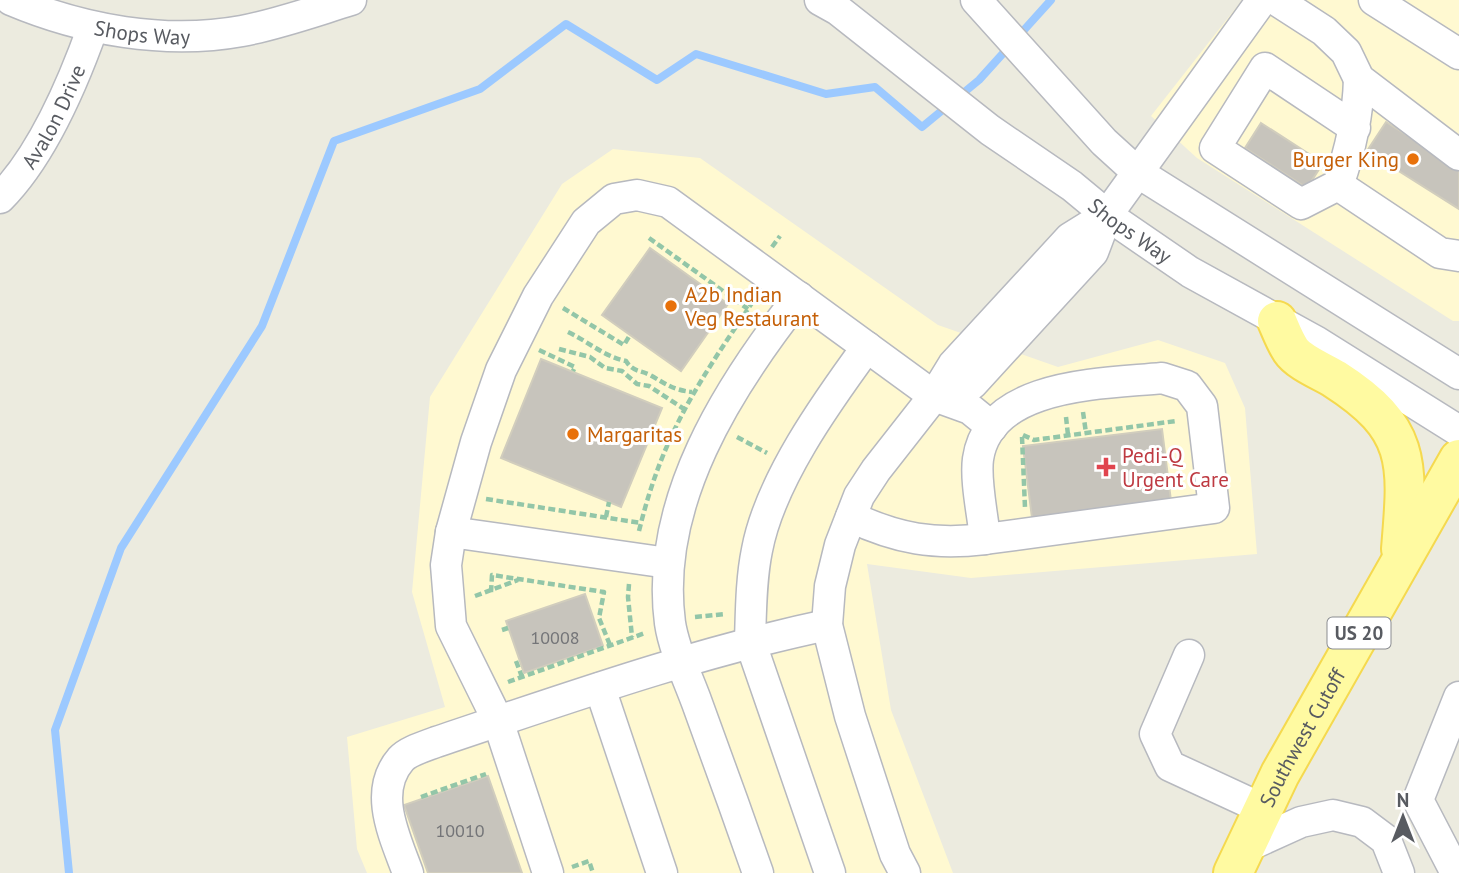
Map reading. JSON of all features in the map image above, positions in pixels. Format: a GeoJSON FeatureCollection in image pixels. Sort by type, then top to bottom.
{"type":"FeatureCollection","features":[{"type":"Feature","properties":{"kind":"main road"},"geometry":{"type":"LineString","coordinates":[[1277,321],[1292,352],[1363,397],[1385,420],[1401,445],[1405,501],[1400,559]]}},
{"type":"Feature","properties":{"kind":"main road","name":"Southwest Cutoff"},"geometry":{"type":"LineString","coordinates":[[1240,860],[1263,809],[1400,559],[1459,459]]}},
{"type":"Feature","properties":{"kind":"street","name":"Shops Way"},"geometry":{"type":"LineString","coordinates":[[11,0],[53,18],[93,27],[186,36],[240,31],[278,23],[351,0]]}},
{"type":"Feature","properties":{"kind":"street","name":"Shops Way"},"geometry":{"type":"LineString","coordinates":[[278,23],[316,0]]}},
{"type":"Feature","properties":{"kind":"street","name":"Shops Way"},"geometry":{"type":"LineString","coordinates":[[820,0],[990,130],[1190,272],[1459,431]]}},
{"type":"Feature","properties":{"kind":"street"},"geometry":{"type":"LineString","coordinates":[[905,873],[849,716],[827,625],[830,586],[851,517],[876,470],[934,396],[972,384],[1093,252],[1107,215],[1262,0]]}},
{"type":"Feature","properties":{"kind":"street"},"geometry":{"type":"LineString","coordinates":[[1276,0],[1324,30],[1346,52],[1359,79],[1459,155]]}},
{"type":"Feature","properties":{"kind":"street"},"geometry":{"type":"LineString","coordinates":[[1374,0],[1459,54]]}},
{"type":"Feature","properties":{"kind":"street"},"geometry":{"type":"LineString","coordinates":[[979,3],[1104,142],[1137,172],[1459,374]]}},
{"type":"Feature","properties":{"kind":"street","name":"Avalon Drive"},"geometry":{"type":"LineString","coordinates":[[0,198],[24,168],[59,110],[93,27]]}},
{"type":"Feature","properties":{"kind":"street"},"geometry":{"type":"LineString","coordinates":[[1355,128],[1265,68],[1215,148],[1301,204],[1338,185],[1355,128],[1359,79]]}},
{"type":"Feature","properties":{"kind":"street"},"geometry":{"type":"LineString","coordinates":[[1383,97],[1459,138]]}},
{"type":"Feature","properties":{"kind":"street"},"geometry":{"type":"LineString","coordinates":[[1338,185],[1440,253],[1459,256]]}},
{"type":"Feature","properties":{"kind":"street"},"geometry":{"type":"LineString","coordinates":[[556,871],[498,721],[451,626],[446,565],[451,532],[476,442],[501,370],[538,296],[586,222],[614,199],[637,195],[668,202],[934,396],[970,409],[992,427]]}},
{"type":"Feature","properties":{"kind":"street"},"geometry":{"type":"LineString","coordinates":[[1368,205],[1422,262],[1434,268],[1459,268]]}},
{"type":"Feature","properties":{"kind":"street"},"geometry":{"type":"LineString","coordinates":[[758,873],[671,625],[668,564],[691,473],[715,421],[738,379],[799,297]]}},
{"type":"Feature","properties":{"kind":"street"},"geometry":{"type":"LineString","coordinates":[[830,873],[750,641],[757,548],[791,465],[821,410],[867,346]]}},
{"type":"Feature","properties":{"kind":"street"},"geometry":{"type":"LineString","coordinates":[[851,517],[881,531],[944,544],[985,539],[1214,508],[1202,406],[1187,386],[1162,378],[1056,389],[1024,400],[992,427],[978,458],[985,539]]}},
{"type":"Feature","properties":{"kind":"street"},"geometry":{"type":"LineString","coordinates":[[451,532],[668,564]]}},
{"type":"Feature","properties":{"kind":"street"},"geometry":{"type":"LineString","coordinates":[[408,873],[388,817],[386,787],[402,757],[436,742],[682,661],[750,641],[827,625]]}},
{"type":"Feature","properties":{"kind":"street"},"geometry":{"type":"LineString","coordinates":[[1189,656],[1155,733],[1170,766],[1263,809]]}},
{"type":"Feature","properties":{"kind":"street"},"geometry":{"type":"LineString","coordinates":[[600,688],[662,873]]}},
{"type":"Feature","properties":{"kind":"street"},"geometry":{"type":"LineString","coordinates":[[1456,873],[1418,800],[1459,697]]}},
{"type":"Feature","properties":{"kind":"street"},"geometry":{"type":"LineString","coordinates":[[1240,860],[1301,822],[1334,815],[1362,822],[1387,841],[1399,873]]}},
{"type":"Feature","properties":{"kind":"path"},"geometry":{"type":"LineString","coordinates":[[649,238],[748,309]]}},
{"type":"Feature","properties":{"kind":"path"},"geometry":{"type":"LineString","coordinates":[[567,302],[563,307],[624,345],[630,335]]}},
{"type":"Feature","properties":{"kind":"path"},"geometry":{"type":"LineString","coordinates":[[568,332],[589,341],[598,352],[614,360],[626,361],[637,372],[674,390],[692,392]]}},
{"type":"Feature","properties":{"kind":"path"},"geometry":{"type":"LineString","coordinates":[[535,348],[575,367],[573,372]]}},
{"type":"Feature","properties":{"kind":"path"},"geometry":{"type":"LineString","coordinates":[[559,349],[590,357],[598,365],[614,368],[637,384],[652,388],[683,408]]}},
{"type":"Feature","properties":{"kind":"path"},"geometry":{"type":"LineString","coordinates":[[590,357],[598,352]]}},
{"type":"Feature","properties":{"kind":"path"},"geometry":{"type":"LineString","coordinates":[[614,360],[614,368]]}},
{"type":"Feature","properties":{"kind":"path"},"geometry":{"type":"LineString","coordinates":[[652,388],[654,379]]}},
{"type":"Feature","properties":{"kind":"path"},"geometry":{"type":"LineString","coordinates":[[1082,407],[1086,433]]}},
{"type":"Feature","properties":{"kind":"path"},"geometry":{"type":"LineString","coordinates":[[1066,410],[1068,435]]}},
{"type":"Feature","properties":{"kind":"path"},"geometry":{"type":"LineString","coordinates":[[1022,434],[1034,440],[1186,420]]}},
{"type":"Feature","properties":{"kind":"path"},"geometry":{"type":"LineString","coordinates":[[1022,434],[1033,429]]}},
{"type":"Feature","properties":{"kind":"path"},"geometry":{"type":"LineString","coordinates":[[730,434],[791,465]]}},
{"type":"Feature","properties":{"kind":"path"},"geometry":{"type":"LineString","coordinates":[[1022,434],[1022,485],[1029,533]]}},
{"type":"Feature","properties":{"kind":"path"},"geometry":{"type":"LineString","coordinates":[[480,498],[641,523]]}},
{"type":"Feature","properties":{"kind":"path"},"geometry":{"type":"LineString","coordinates":[[606,517],[609,502]]}},
{"type":"Feature","properties":{"kind":"path"},"geometry":{"type":"LineString","coordinates":[[491,592],[492,575],[604,592],[597,619],[610,645]]}},
{"type":"Feature","properties":{"kind":"path"},"geometry":{"type":"LineString","coordinates":[[631,576],[628,597],[632,638]]}},
{"type":"Feature","properties":{"kind":"path"},"geometry":{"type":"LineString","coordinates":[[471,585],[476,598],[520,579]]}},
{"type":"Feature","properties":{"kind":"path"},"geometry":{"type":"LineString","coordinates":[[688,620],[729,613]]}},
{"type":"Feature","properties":{"kind":"path"},"geometry":{"type":"LineString","coordinates":[[504,684],[659,628]]}},
{"type":"Feature","properties":{"kind":"path"},"geometry":{"type":"LineString","coordinates":[[516,661],[522,677]]}},
{"type":"Feature","properties":{"kind":"path"},"geometry":{"type":"LineString","coordinates":[[421,797],[496,771]]}},
{"type":"Feature","properties":{"kind":"path"},"geometry":{"type":"LineString","coordinates":[[556,871],[589,862],[593,873]]}},
{"type":"Feature","properties":{"kind":"shaded area"},"geometry":{"type":"Polygon","coordinates":[[[1242,0],[1459,0],[1459,321],[1453,321],[1197,158],[1151,116],[1242,0]]]}},
{"type":"Feature","properties":{"kind":"shaded area"},"geometry":{"type":"Polygon","coordinates":[[[613,149],[700,158],[938,325],[1058,367],[1158,340],[1225,363],[1245,408],[1257,554],[971,578],[867,564],[891,710],[953,873],[367,873],[357,849],[347,737],[445,707],[412,592],[430,397],[562,184],[613,149]]]}},
{"type":"Feature","properties":{"kind":"building","name":"Burger King"},"geometry":{"type":"Polygon","coordinates":[[[1386,122],[1459,168],[1459,209],[1367,151],[1386,122]]]}},
{"type":"Feature","properties":{"kind":"building"},"geometry":{"type":"Polygon","coordinates":[[[1261,123],[1323,163],[1307,188],[1245,148],[1261,123]]]}},
{"type":"Feature","properties":{"kind":"building"},"geometry":{"type":"Polygon","coordinates":[[[650,248],[728,304],[681,371],[602,315],[650,248]]]}},
{"type":"Feature","properties":{"kind":"building"},"geometry":{"type":"Polygon","coordinates":[[[541,359],[662,408],[621,507],[501,458],[541,359]]]}},
{"type":"Feature","properties":{"kind":"building"},"geometry":{"type":"Polygon","coordinates":[[[1162,429],[1171,501],[1032,518],[1023,446],[1162,429]]]}},
{"type":"Feature","properties":{"kind":"building"},"geometry":{"type":"Polygon","coordinates":[[[585,594],[603,646],[524,673],[506,621],[585,594]]]}},
{"type":"Feature","properties":{"kind":"building"},"geometry":{"type":"Polygon","coordinates":[[[488,776],[522,873],[428,873],[404,805],[488,776]]]}},
{"type":"Feature","properties":{"kind":"waterway"},"geometry":{"type":"LineString","coordinates":[[69,873],[55,730],[121,548],[262,326],[334,141],[480,89],[566,24],[657,80],[696,54],[826,94],[875,87],[922,127],[979,80],[1051,0]]}},
{"type":"Feature","properties":{"kind":"place","name":"Burger King"},"geometry":{"type":"Point","coordinates":[1413,159]}},
{"type":"Feature","properties":{"kind":"place","name":"A2b Indian Veg Restaurant"},"geometry":{"type":"Point","coordinates":[671,306]}},
{"type":"Feature","properties":{"kind":"place","name":"Margaritas"},"geometry":{"type":"Point","coordinates":[573,434]}},
{"type":"Feature","properties":{"kind":"place","name":"Pedi-Q Urgent Care"},"geometry":{"type":"Point","coordinates":[1106,467]}}]}
